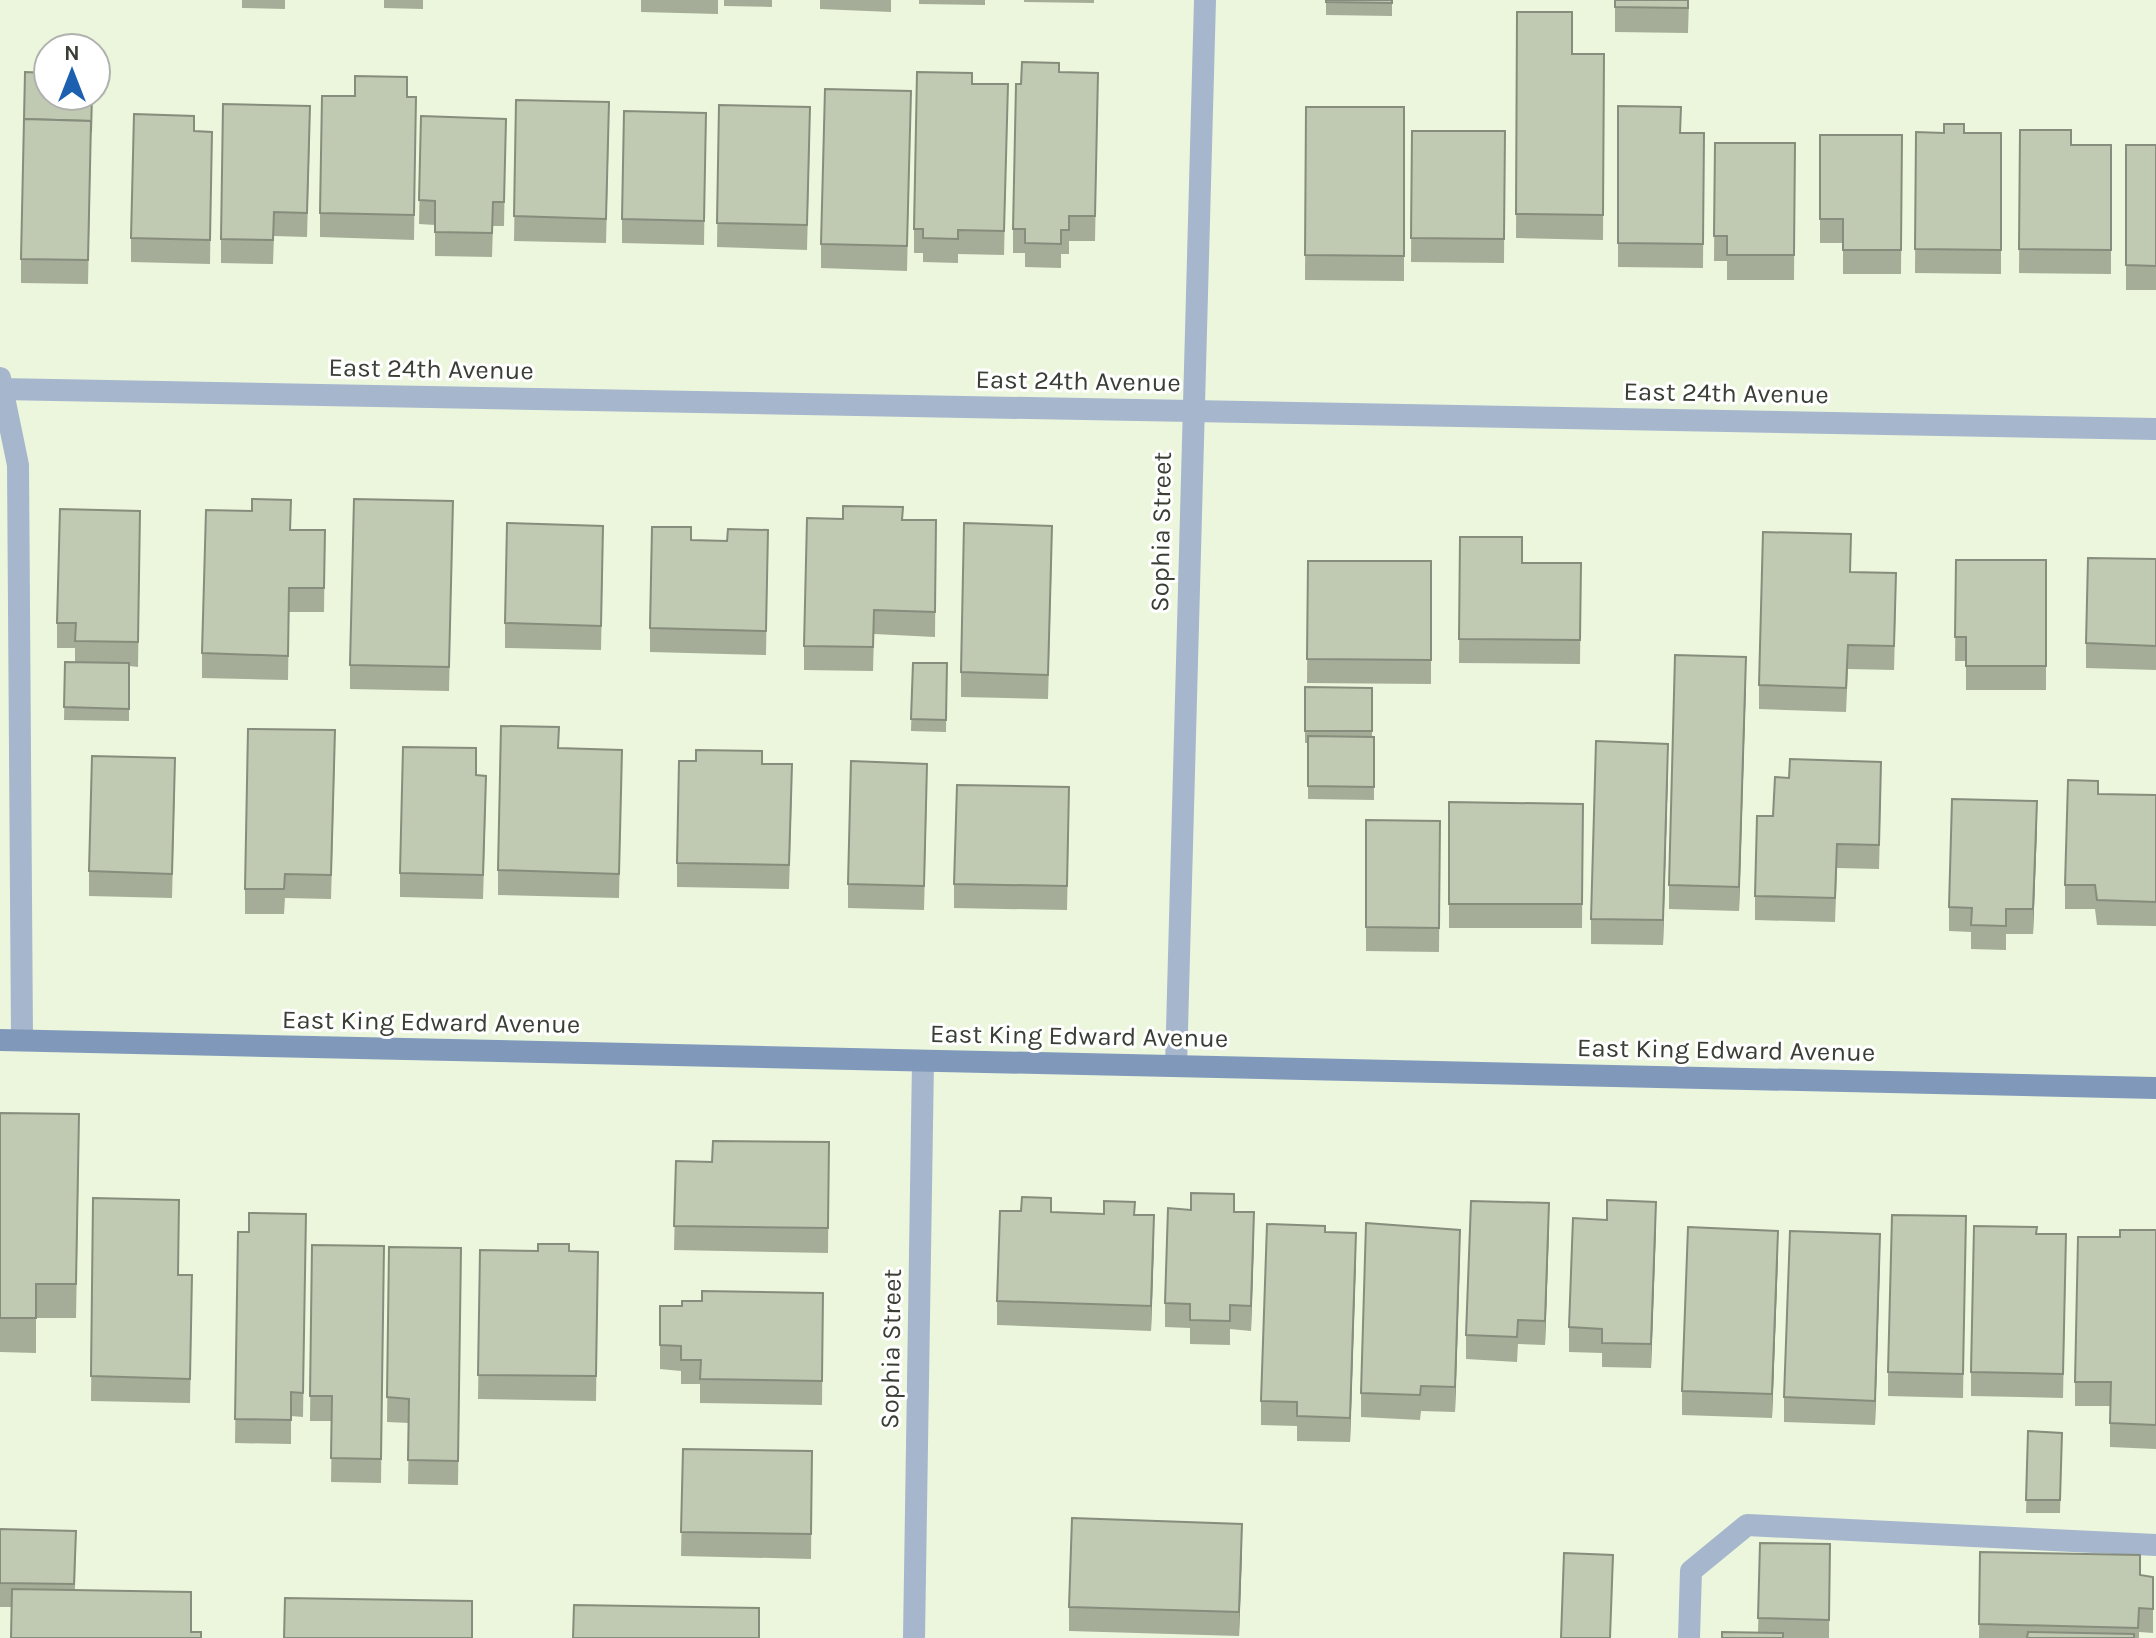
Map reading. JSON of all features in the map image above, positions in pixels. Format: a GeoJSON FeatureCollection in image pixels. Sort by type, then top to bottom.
{"type":"FeatureCollection","features":[{"type":"Feature","properties":{"kind":"main road","name":"East King Edward Avenue"},"geometry":{"type":"LineString","coordinates":[[11,1040],[2156,1088]]}},
{"type":"Feature","properties":{"kind":"street","name":"Sophia Street"},"geometry":{"type":"LineString","coordinates":[[1176,1066],[1205,0]]}},
{"type":"Feature","properties":{"kind":"street","name":"East 24th Avenue"},"geometry":{"type":"LineString","coordinates":[[1,385],[2156,429]]}},
{"type":"Feature","properties":{"kind":"street"},"geometry":{"type":"LineString","coordinates":[[1,385],[18,465],[11,1040]]}},
{"type":"Feature","properties":{"kind":"street","name":"Sophia Street"},"geometry":{"type":"LineString","coordinates":[[914,1638],[923,1061]]}},
{"type":"Feature","properties":{"kind":"street"},"geometry":{"type":"LineString","coordinates":[[1689,1638],[1691,1571],[1747,1525],[2156,1545]]}},
{"type":"Feature","properties":{"kind":"building"},"geometry":{"type":"Polygon","coordinates":[[[1392,0],[1392,3],[1326,2],[1392,0]]]}},
{"type":"Feature","properties":{"kind":"building"},"geometry":{"type":"Polygon","coordinates":[[[1615,0],[1688,0],[1688,8],[1615,7],[1615,0]]]}},
{"type":"Feature","properties":{"kind":"building"},"geometry":{"type":"Polygon","coordinates":[[[1517,12],[1572,12],[1572,54],[1604,54],[1603,215],[1516,214],[1517,12]]]}},
{"type":"Feature","properties":{"kind":"building"},"geometry":{"type":"Polygon","coordinates":[[[1022,62],[1059,63],[1059,72],[1098,73],[1095,216],[1069,216],[1069,230],[1061,230],[1061,244],[1025,243],[1025,229],[1013,229],[1016,84],[1021,84],[1022,62]]]}},
{"type":"Feature","properties":{"kind":"building"},"geometry":{"type":"Polygon","coordinates":[[[25,72],[32,72],[32,112],[92,112],[91,132],[91,121],[24,119],[25,72]]]}},
{"type":"Feature","properties":{"kind":"building"},"geometry":{"type":"Polygon","coordinates":[[[917,72],[972,73],[972,84],[1008,84],[1004,231],[958,230],[958,239],[923,238],[923,229],[914,229],[917,72]]]}},
{"type":"Feature","properties":{"kind":"building"},"geometry":{"type":"Polygon","coordinates":[[[355,76],[407,77],[407,97],[416,97],[414,215],[320,213],[322,96],[355,96],[355,76]]]}},
{"type":"Feature","properties":{"kind":"building"},"geometry":{"type":"Polygon","coordinates":[[[825,89],[911,91],[907,246],[821,244],[825,89]]]}},
{"type":"Feature","properties":{"kind":"building"},"geometry":{"type":"Polygon","coordinates":[[[516,100],[609,102],[606,219],[514,216],[516,100]]]}},
{"type":"Feature","properties":{"kind":"building"},"geometry":{"type":"Polygon","coordinates":[[[223,104],[310,106],[307,213],[274,212],[273,240],[221,239],[223,104]]]}},
{"type":"Feature","properties":{"kind":"building"},"geometry":{"type":"Polygon","coordinates":[[[719,105],[810,107],[807,225],[717,223],[719,105]]]}},
{"type":"Feature","properties":{"kind":"building"},"geometry":{"type":"Polygon","coordinates":[[[1618,106],[1681,107],[1680,133],[1704,133],[1703,244],[1618,243],[1618,106]]]}},
{"type":"Feature","properties":{"kind":"building"},"geometry":{"type":"Polygon","coordinates":[[[1306,107],[1404,107],[1404,256],[1305,255],[1306,107]]]}},
{"type":"Feature","properties":{"kind":"building"},"geometry":{"type":"Polygon","coordinates":[[[624,111],[706,113],[704,221],[622,219],[624,111]]]}},
{"type":"Feature","properties":{"kind":"building"},"geometry":{"type":"Polygon","coordinates":[[[134,114],[194,116],[194,131],[212,132],[210,240],[131,238],[134,114]]]}},
{"type":"Feature","properties":{"kind":"building"},"geometry":{"type":"Polygon","coordinates":[[[421,116],[506,119],[504,202],[493,202],[492,233],[435,232],[435,201],[419,200],[421,116]]]}},
{"type":"Feature","properties":{"kind":"building"},"geometry":{"type":"Polygon","coordinates":[[[24,119],[91,121],[88,260],[21,259],[24,119]]]}},
{"type":"Feature","properties":{"kind":"building"},"geometry":{"type":"Polygon","coordinates":[[[1944,124],[1964,124],[1964,133],[2001,133],[2001,250],[1915,249],[1916,132],[1944,133],[1944,124]]]}},
{"type":"Feature","properties":{"kind":"building"},"geometry":{"type":"Polygon","coordinates":[[[2020,130],[2071,130],[2071,145],[2111,145],[2111,250],[2019,249],[2020,130]]]}},
{"type":"Feature","properties":{"kind":"building"},"geometry":{"type":"Polygon","coordinates":[[[1412,131],[1505,131],[1504,239],[1411,238],[1412,131]]]}},
{"type":"Feature","properties":{"kind":"building"},"geometry":{"type":"Polygon","coordinates":[[[1820,135],[1902,135],[1901,250],[1843,250],[1843,219],[1820,219],[1820,135]]]}},
{"type":"Feature","properties":{"kind":"building"},"geometry":{"type":"Polygon","coordinates":[[[1715,143],[1795,143],[1794,255],[1727,255],[1727,236],[1714,236],[1715,143]]]}},
{"type":"Feature","properties":{"kind":"building"},"geometry":{"type":"Polygon","coordinates":[[[2126,145],[2156,145],[2156,266],[2126,265],[2126,145]]]}},
{"type":"Feature","properties":{"kind":"building"},"geometry":{"type":"Polygon","coordinates":[[[252,499],[291,500],[290,530],[325,530],[324,588],[289,588],[288,656],[202,653],[206,510],[252,511],[252,499]]]}},
{"type":"Feature","properties":{"kind":"building"},"geometry":{"type":"Polygon","coordinates":[[[354,499],[453,501],[449,667],[350,665],[354,499]]]}},
{"type":"Feature","properties":{"kind":"building"},"geometry":{"type":"Polygon","coordinates":[[[843,506],[903,507],[902,520],[936,520],[935,612],[874,610],[873,647],[804,646],[807,518],[843,519],[843,506]]]}},
{"type":"Feature","properties":{"kind":"building"},"geometry":{"type":"Polygon","coordinates":[[[60,509],[140,511],[138,642],[75,641],[76,623],[57,623],[60,509]]]}},
{"type":"Feature","properties":{"kind":"building"},"geometry":{"type":"Polygon","coordinates":[[[507,523],[603,526],[601,626],[505,623],[507,523]]]}},
{"type":"Feature","properties":{"kind":"building"},"geometry":{"type":"Polygon","coordinates":[[[964,523],[1052,526],[1048,675],[961,672],[964,523]]]}},
{"type":"Feature","properties":{"kind":"building"},"geometry":{"type":"Polygon","coordinates":[[[652,527],[691,527],[691,540],[727,541],[728,529],[768,530],[766,631],[650,628],[652,527]]]}},
{"type":"Feature","properties":{"kind":"building"},"geometry":{"type":"Polygon","coordinates":[[[1763,532],[1851,534],[1850,572],[1896,573],[1894,646],[1848,645],[1846,688],[1759,685],[1763,532]]]}},
{"type":"Feature","properties":{"kind":"building"},"geometry":{"type":"Polygon","coordinates":[[[1460,537],[1522,537],[1522,563],[1581,563],[1580,640],[1459,639],[1460,537]]]}},
{"type":"Feature","properties":{"kind":"building"},"geometry":{"type":"Polygon","coordinates":[[[2088,558],[2156,559],[2156,646],[2086,643],[2088,558]]]}},
{"type":"Feature","properties":{"kind":"building"},"geometry":{"type":"Polygon","coordinates":[[[1956,560],[2046,560],[2046,666],[1966,666],[1966,637],[1955,637],[1956,560]]]}},
{"type":"Feature","properties":{"kind":"building"},"geometry":{"type":"Polygon","coordinates":[[[1308,561],[1431,561],[1431,660],[1307,659],[1308,561]]]}},
{"type":"Feature","properties":{"kind":"building"},"geometry":{"type":"Polygon","coordinates":[[[1675,655],[1746,657],[1739,887],[1669,885],[1675,655]]]}},
{"type":"Feature","properties":{"kind":"building"},"geometry":{"type":"Polygon","coordinates":[[[65,662],[129,663],[129,709],[64,707],[65,662]]]}},
{"type":"Feature","properties":{"kind":"building"},"geometry":{"type":"Polygon","coordinates":[[[913,663],[947,663],[946,720],[911,719],[913,663]]]}},
{"type":"Feature","properties":{"kind":"building"},"geometry":{"type":"Polygon","coordinates":[[[1305,687],[1372,688],[1372,731],[1305,731],[1305,687]]]}},
{"type":"Feature","properties":{"kind":"building"},"geometry":{"type":"Polygon","coordinates":[[[501,726],[559,727],[558,748],[622,750],[619,874],[498,870],[501,726]]]}},
{"type":"Feature","properties":{"kind":"building"},"geometry":{"type":"Polygon","coordinates":[[[248,729],[335,730],[331,875],[285,874],[284,889],[245,889],[248,729]]]}},
{"type":"Feature","properties":{"kind":"building"},"geometry":{"type":"Polygon","coordinates":[[[1308,736],[1374,737],[1374,787],[1308,786],[1308,736]]]}},
{"type":"Feature","properties":{"kind":"building"},"geometry":{"type":"Polygon","coordinates":[[[1596,741],[1668,744],[1663,920],[1591,919],[1596,741]]]}},
{"type":"Feature","properties":{"kind":"building"},"geometry":{"type":"Polygon","coordinates":[[[403,747],[476,748],[476,775],[486,776],[483,875],[400,873],[403,747]]]}},
{"type":"Feature","properties":{"kind":"building"},"geometry":{"type":"Polygon","coordinates":[[[696,750],[762,751],[762,764],[792,764],[789,865],[677,863],[679,761],[696,761],[696,750]]]}},
{"type":"Feature","properties":{"kind":"building"},"geometry":{"type":"Polygon","coordinates":[[[92,756],[175,758],[172,874],[89,871],[92,756]]]}},
{"type":"Feature","properties":{"kind":"building"},"geometry":{"type":"Polygon","coordinates":[[[1790,759],[1881,762],[1879,845],[1837,844],[1835,898],[1755,896],[1757,816],[1773,816],[1775,777],[1789,778],[1790,759]]]}},
{"type":"Feature","properties":{"kind":"building"},"geometry":{"type":"Polygon","coordinates":[[[851,761],[927,764],[924,886],[848,884],[851,761]]]}},
{"type":"Feature","properties":{"kind":"building"},"geometry":{"type":"Polygon","coordinates":[[[2068,780],[2098,781],[2098,794],[2156,795],[2156,902],[2097,900],[2095,885],[2065,885],[2068,780]]]}},
{"type":"Feature","properties":{"kind":"building"},"geometry":{"type":"Polygon","coordinates":[[[957,785],[1069,787],[1067,886],[954,884],[957,785]]]}},
{"type":"Feature","properties":{"kind":"building"},"geometry":{"type":"Polygon","coordinates":[[[1952,799],[2037,801],[2033,909],[2006,909],[2006,926],[1971,925],[1972,908],[1949,907],[1952,799]]]}},
{"type":"Feature","properties":{"kind":"building"},"geometry":{"type":"Polygon","coordinates":[[[1449,802],[1583,804],[1582,904],[1449,904],[1449,802]]]}},
{"type":"Feature","properties":{"kind":"building"},"geometry":{"type":"Polygon","coordinates":[[[1366,820],[1440,821],[1439,928],[1366,927],[1366,820]]]}},
{"type":"Feature","properties":{"kind":"building"},"geometry":{"type":"Polygon","coordinates":[[[0,1113],[79,1114],[76,1284],[36,1284],[36,1318],[0,1318],[0,1113]]]}},
{"type":"Feature","properties":{"kind":"building"},"geometry":{"type":"Polygon","coordinates":[[[713,1141],[829,1142],[828,1228],[674,1226],[676,1161],[712,1162],[713,1141]]]}},
{"type":"Feature","properties":{"kind":"building"},"geometry":{"type":"Polygon","coordinates":[[[1191,1193],[1234,1194],[1234,1212],[1254,1212],[1251,1306],[1230,1305],[1230,1321],[1190,1320],[1190,1304],[1165,1303],[1168,1208],[1191,1210],[1191,1193]]]}},
{"type":"Feature","properties":{"kind":"building"},"geometry":{"type":"Polygon","coordinates":[[[1022,1197],[1051,1198],[1051,1212],[1104,1214],[1104,1201],[1135,1202],[1134,1215],[1154,1215],[1151,1306],[997,1301],[1000,1211],[1021,1211],[1022,1197]]]}},
{"type":"Feature","properties":{"kind":"building"},"geometry":{"type":"Polygon","coordinates":[[[93,1198],[179,1200],[178,1275],[192,1275],[190,1379],[91,1376],[93,1198]]]}},
{"type":"Feature","properties":{"kind":"building"},"geometry":{"type":"Polygon","coordinates":[[[1607,1200],[1656,1202],[1651,1344],[1602,1343],[1602,1329],[1569,1327],[1573,1218],[1607,1220],[1607,1200]]]}},
{"type":"Feature","properties":{"kind":"building"},"geometry":{"type":"Polygon","coordinates":[[[1471,1201],[1549,1203],[1545,1321],[1518,1320],[1517,1337],[1466,1335],[1471,1201]]]}},
{"type":"Feature","properties":{"kind":"building"},"geometry":{"type":"Polygon","coordinates":[[[249,1213],[306,1214],[303,1393],[291,1392],[291,1420],[235,1419],[238,1232],[249,1232],[249,1213]]]}},
{"type":"Feature","properties":{"kind":"building"},"geometry":{"type":"Polygon","coordinates":[[[1892,1215],[1966,1216],[1963,1374],[1888,1372],[1892,1215]]]}},
{"type":"Feature","properties":{"kind":"building"},"geometry":{"type":"Polygon","coordinates":[[[1366,1223],[1460,1230],[1455,1387],[1421,1386],[1420,1395],[1361,1393],[1366,1223]]]}},
{"type":"Feature","properties":{"kind":"building"},"geometry":{"type":"Polygon","coordinates":[[[1267,1224],[1325,1226],[1325,1232],[1356,1233],[1350,1418],[1297,1416],[1297,1402],[1261,1401],[1267,1224]]]}},
{"type":"Feature","properties":{"kind":"building"},"geometry":{"type":"Polygon","coordinates":[[[1974,1226],[2037,1227],[2036,1234],[2066,1234],[2063,1374],[1971,1372],[1974,1226]]]}},
{"type":"Feature","properties":{"kind":"building"},"geometry":{"type":"Polygon","coordinates":[[[1688,1227],[1778,1231],[1772,1394],[1682,1391],[1688,1227]]]}},
{"type":"Feature","properties":{"kind":"building"},"geometry":{"type":"Polygon","coordinates":[[[2120,1230],[2156,1230],[2156,1425],[2110,1423],[2111,1382],[2075,1382],[2078,1237],[2120,1237],[2120,1230]]]}},
{"type":"Feature","properties":{"kind":"building"},"geometry":{"type":"Polygon","coordinates":[[[1790,1231],[1880,1234],[1875,1401],[1784,1397],[1790,1231]]]}},
{"type":"Feature","properties":{"kind":"building"},"geometry":{"type":"Polygon","coordinates":[[[538,1244],[569,1244],[569,1251],[598,1252],[596,1376],[478,1375],[480,1250],[538,1251],[538,1244]]]}},
{"type":"Feature","properties":{"kind":"building"},"geometry":{"type":"Polygon","coordinates":[[[312,1245],[384,1246],[381,1459],[331,1458],[332,1396],[310,1396],[312,1245]]]}},
{"type":"Feature","properties":{"kind":"building"},"geometry":{"type":"Polygon","coordinates":[[[389,1247],[461,1248],[458,1461],[408,1460],[409,1399],[387,1397],[389,1247]]]}},
{"type":"Feature","properties":{"kind":"building"},"geometry":{"type":"Polygon","coordinates":[[[702,1291],[823,1293],[822,1381],[700,1379],[701,1360],[681,1360],[681,1346],[660,1345],[660,1306],[682,1306],[682,1301],[702,1301],[702,1291]]]}},
{"type":"Feature","properties":{"kind":"building"},"geometry":{"type":"Polygon","coordinates":[[[2028,1431],[2062,1433],[2060,1500],[2026,1500],[2028,1431]]]}},
{"type":"Feature","properties":{"kind":"building"},"geometry":{"type":"Polygon","coordinates":[[[683,1449],[812,1451],[811,1534],[681,1532],[683,1449]]]}},
{"type":"Feature","properties":{"kind":"building"},"geometry":{"type":"Polygon","coordinates":[[[1072,1518],[1242,1524],[1239,1612],[1069,1607],[1072,1518]]]}},
{"type":"Feature","properties":{"kind":"building"},"geometry":{"type":"Polygon","coordinates":[[[0,1529],[76,1531],[74,1584],[0,1583],[0,1529]]]}},
{"type":"Feature","properties":{"kind":"building"},"geometry":{"type":"Polygon","coordinates":[[[1760,1543],[1830,1544],[1829,1620],[1758,1618],[1760,1543]]]}},
{"type":"Feature","properties":{"kind":"building"},"geometry":{"type":"Polygon","coordinates":[[[1980,1552],[2140,1555],[2140,1575],[2153,1577],[2153,1609],[2139,1608],[2138,1628],[1979,1624],[1980,1552]]]}},
{"type":"Feature","properties":{"kind":"building"},"geometry":{"type":"Polygon","coordinates":[[[1564,1553],[1613,1555],[1610,1638],[1561,1638],[1564,1553]]]}},
{"type":"Feature","properties":{"kind":"building"},"geometry":{"type":"Polygon","coordinates":[[[12,1589],[191,1592],[191,1632],[201,1632],[201,1638],[11,1638],[12,1589]]]}},
{"type":"Feature","properties":{"kind":"building"},"geometry":{"type":"Polygon","coordinates":[[[285,1598],[472,1601],[472,1638],[284,1638],[285,1598]]]}},
{"type":"Feature","properties":{"kind":"building"},"geometry":{"type":"Polygon","coordinates":[[[574,1605],[759,1608],[759,1638],[573,1638],[574,1605]]]}},
{"type":"Feature","properties":{"kind":"building"},"geometry":{"type":"Polygon","coordinates":[[[1722,1632],[1783,1633],[1783,1638],[1722,1638],[1722,1632]]]}},
{"type":"Feature","properties":{"kind":"building"},"geometry":{"type":"Polygon","coordinates":[[[2028,1632],[2134,1634],[2134,1638],[2027,1638],[2028,1632]]]}}]}
